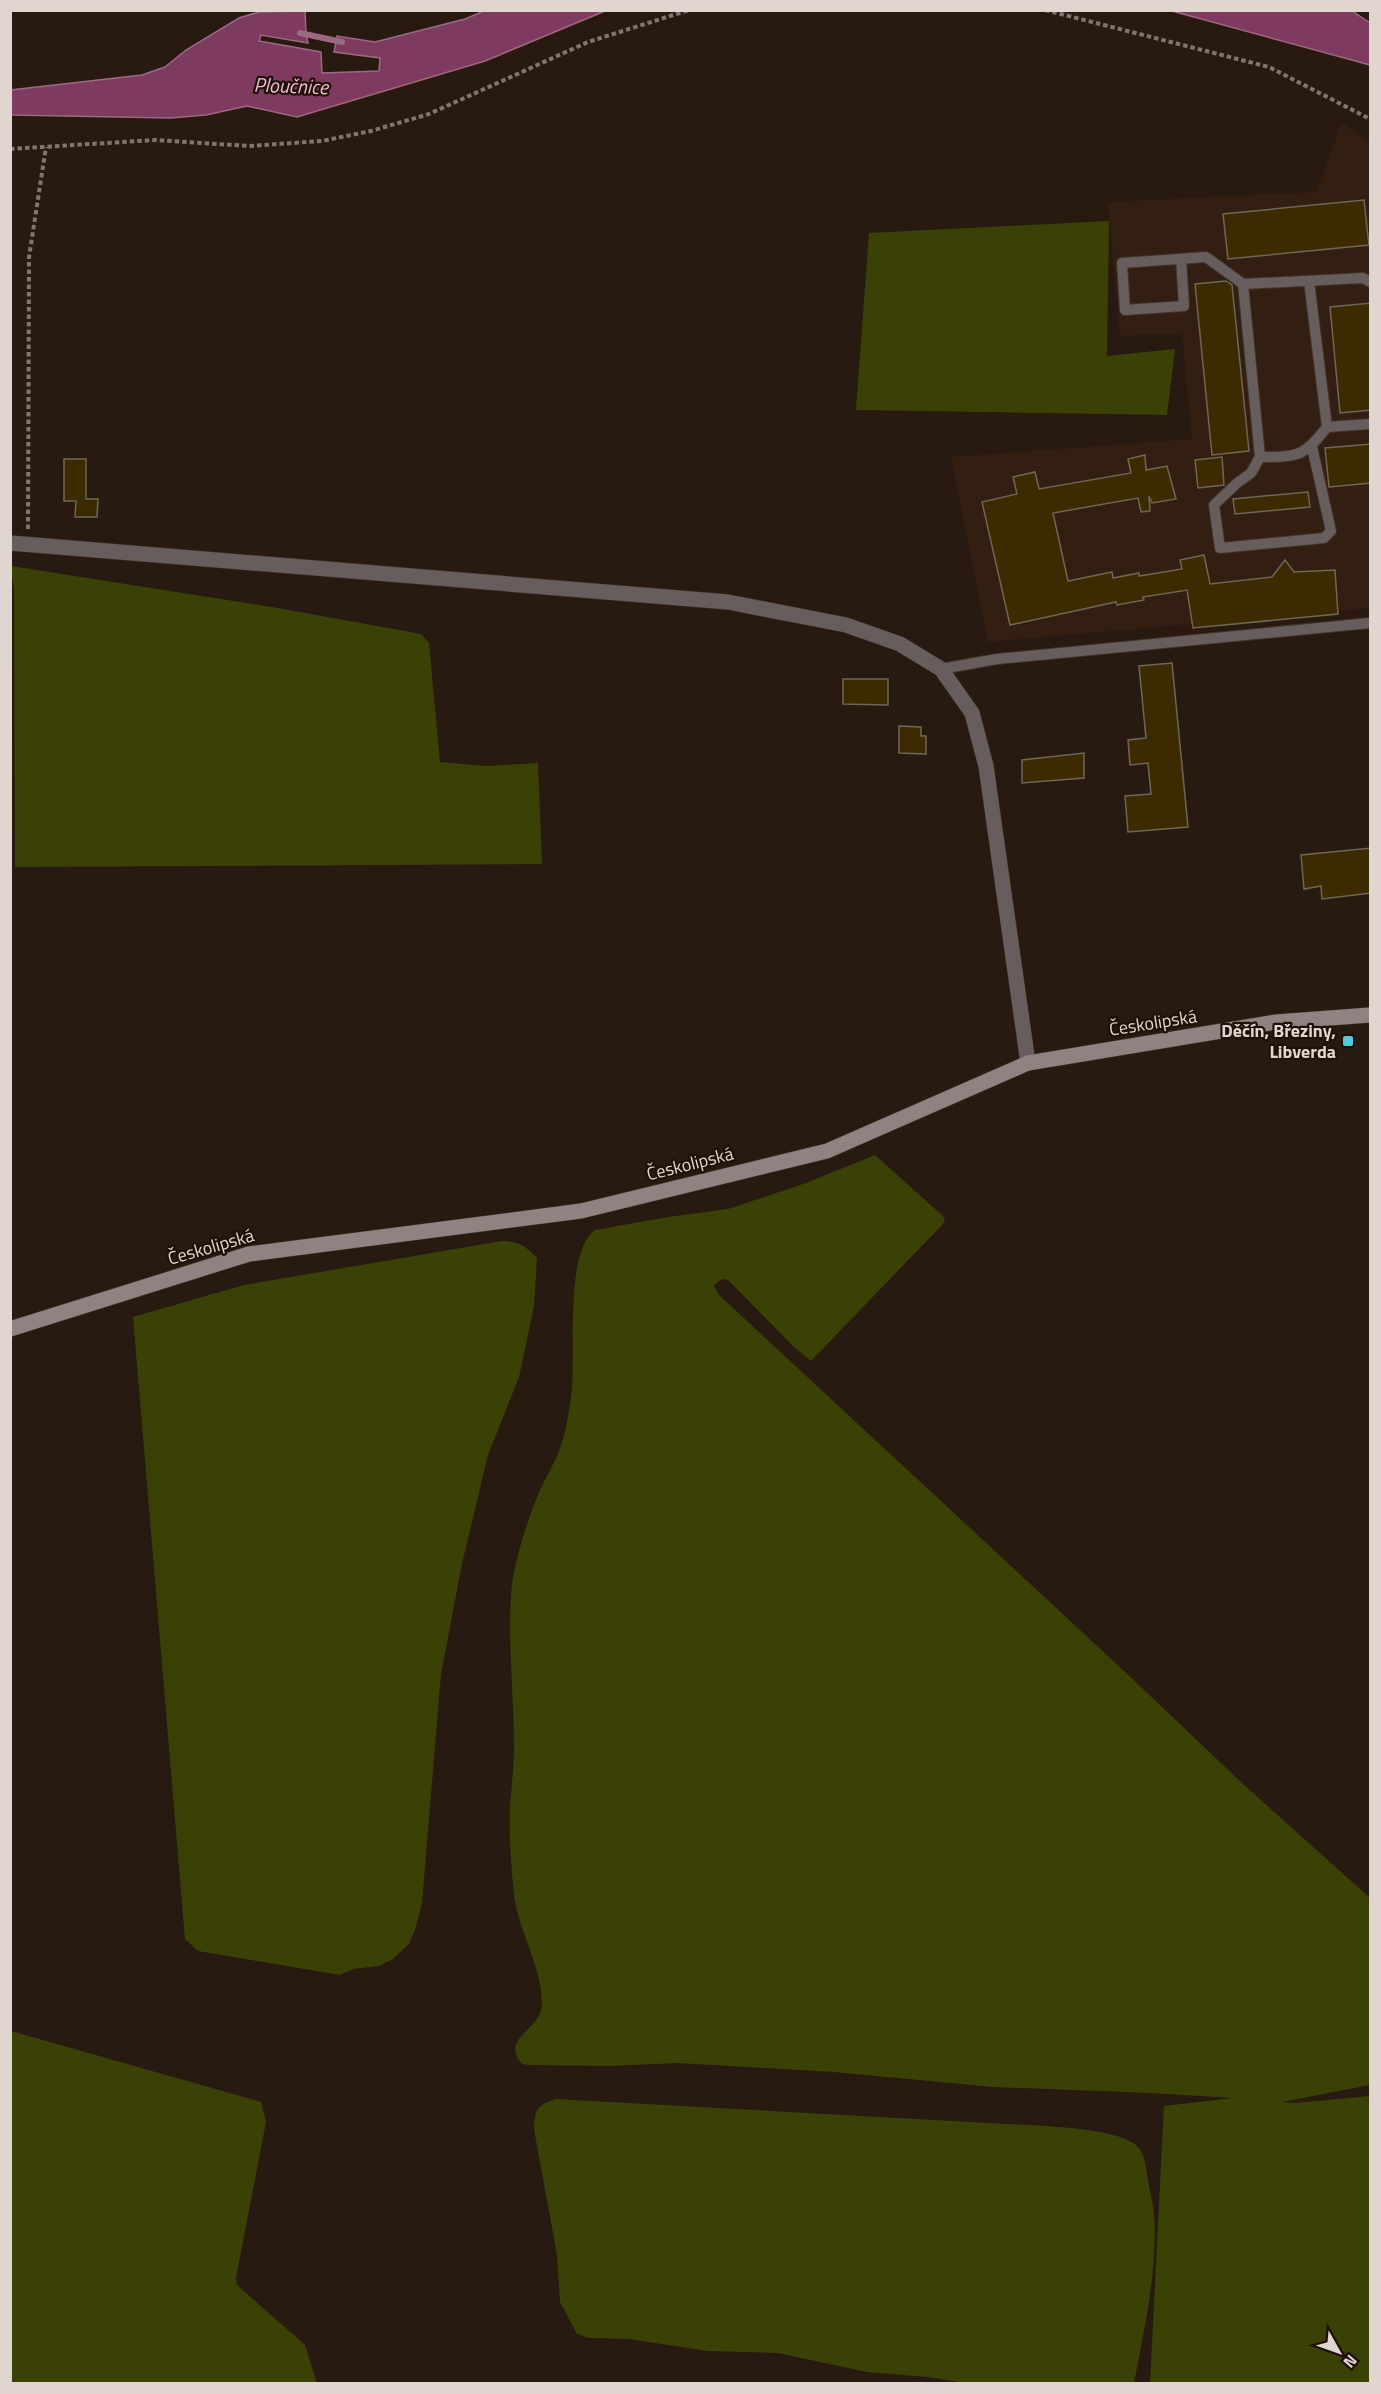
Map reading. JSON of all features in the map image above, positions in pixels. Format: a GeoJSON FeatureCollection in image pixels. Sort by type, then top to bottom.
{"type":"FeatureCollection","features":[{"type":"Feature","properties":{"kind":"main road","name":"Českolipská"},"geometry":{"type":"LineString","coordinates":[[10,1329],[249,1254],[580,1211],[827,1151],[1028,1063],[1276,1022],[1371,1016]]}},
{"type":"Feature","properties":{"kind":"street"},"geometry":{"type":"LineString","coordinates":[[10,543],[728,602],[846,625],[900,644],[941,669],[972,712],[986,766],[1028,1063]]}},
{"type":"Feature","properties":{"kind":"lane"},"geometry":{"type":"LineString","coordinates":[[1181,259],[1184,306],[1125,310],[1122,263],[1206,257],[1243,284],[1363,278],[1371,282]]}},
{"type":"Feature","properties":{"kind":"lane"},"geometry":{"type":"LineString","coordinates":[[1260,457],[1290,457],[1312,447],[1327,427],[1309,281]]}},
{"type":"Feature","properties":{"kind":"lane"},"geometry":{"type":"LineString","coordinates":[[1243,284],[1260,457],[1251,473],[1214,505],[1220,548],[1324,538],[1331,531],[1312,447]]}},
{"type":"Feature","properties":{"kind":"lane"},"geometry":{"type":"LineString","coordinates":[[1327,427],[1371,424]]}},
{"type":"Feature","properties":{"kind":"lane"},"geometry":{"type":"LineString","coordinates":[[941,669],[997,659],[1371,623]]}},
{"type":"Feature","properties":{"kind":"path"},"geometry":{"type":"LineString","coordinates":[[10,149],[155,140],[249,146],[322,141],[429,114],[588,42],[689,10]]}},
{"type":"Feature","properties":{"kind":"path"},"geometry":{"type":"LineString","coordinates":[[1045,10],[1269,67],[1371,119]]}},
{"type":"Feature","properties":{"kind":"path"},"geometry":{"type":"LineString","coordinates":[[28,544],[29,257],[46,147]]}},
{"type":"Feature","properties":{"kind":"shaded area"},"geometry":{"type":"Polygon","coordinates":[[[1342,123],[1370,143],[1370,608],[988,642],[951,457],[1192,439],[1182,333],[1120,336],[1108,202],[1316,192],[1342,123]]]}},
{"type":"Feature","properties":{"kind":"green space"},"geometry":{"type":"Polygon","coordinates":[[[1109,221],[1107,356],[1175,349],[1167,415],[856,410],[869,233],[1109,221]]]}},
{"type":"Feature","properties":{"kind":"green space"},"geometry":{"type":"Polygon","coordinates":[[[11,566],[272,607],[421,634],[429,643],[440,762],[486,766],[538,763],[542,864],[15,867],[14,592],[11,566]]]}},
{"type":"Feature","properties":{"kind":"green space"},"geometry":{"type":"Polygon","coordinates":[[[875,1155],[945,1218],[943,1224],[811,1361],[793,1346],[728,1280],[722,1279],[714,1285],[719,1295],[1242,1783],[1370,1898],[1370,2085],[1282,2102],[1296,2103],[1370,2096],[1370,2383],[1150,2383],[1164,2106],[1233,2098],[993,2087],[834,2072],[678,2063],[610,2066],[530,2065],[522,2064],[516,2055],[515,2047],[518,2040],[536,2021],[542,2004],[538,1976],[516,1908],[511,1862],[510,1808],[514,1749],[511,1595],[517,1558],[525,1531],[538,1495],[559,1452],[566,1428],[572,1380],[575,1283],[585,1242],[595,1230],[728,1209],[806,1183],[875,1155]]]}},
{"type":"Feature","properties":{"kind":"green space"},"geometry":{"type":"Polygon","coordinates":[[[502,1241],[521,1245],[537,1258],[534,1306],[519,1377],[488,1455],[462,1564],[441,1674],[422,1903],[409,1944],[393,1959],[379,1966],[353,1969],[340,1975],[198,1951],[185,1939],[133,1317],[244,1285],[502,1241]]]}},
{"type":"Feature","properties":{"kind":"green space"},"geometry":{"type":"Polygon","coordinates":[[[11,2031],[261,2102],[266,2122],[236,2278],[237,2285],[305,2345],[317,2383],[11,2383],[11,2031]]]}},
{"type":"Feature","properties":{"kind":"green space"},"geometry":{"type":"Polygon","coordinates":[[[556,2099],[1054,2127],[1091,2130],[1133,2143],[1140,2150],[1144,2159],[1155,2227],[1150,2295],[1134,2383],[966,2383],[867,2372],[778,2353],[708,2351],[629,2339],[589,2338],[577,2334],[560,2302],[557,2255],[534,2129],[538,2109],[556,2099]]]}},
{"type":"Feature","properties":{"kind":"water","name":"Ploučnice"},"geometry":{"type":"Polygon","coordinates":[[[305,11],[308,43],[261,35],[259,41],[321,52],[322,73],[379,71],[380,58],[334,52],[337,36],[375,42],[465,19],[484,11],[605,11],[485,61],[297,117],[247,106],[206,115],[171,118],[11,115],[11,90],[142,75],[165,67],[186,50],[239,18],[259,12],[305,11]]]}},
{"type":"Feature","properties":{"kind":"water"},"geometry":{"type":"Polygon","coordinates":[[[1172,11],[1352,11],[1370,23],[1370,65],[1172,11]]]}},
{"type":"Feature","properties":{"kind":"building"},"geometry":{"type":"Polygon","coordinates":[[[1364,200],[1369,245],[1228,259],[1223,214],[1364,200]]]}},
{"type":"Feature","properties":{"kind":"building"},"geometry":{"type":"Polygon","coordinates":[[[1226,281],[1232,285],[1249,451],[1212,455],[1195,284],[1226,281]]]}},
{"type":"Feature","properties":{"kind":"building"},"geometry":{"type":"Polygon","coordinates":[[[1371,303],[1371,410],[1340,413],[1330,307],[1371,303]]]}},
{"type":"Feature","properties":{"kind":"building"},"geometry":{"type":"Polygon","coordinates":[[[1371,444],[1371,483],[1329,487],[1325,448],[1371,444]]]}},
{"type":"Feature","properties":{"kind":"building"},"geometry":{"type":"Polygon","coordinates":[[[1145,455],[1146,470],[1167,466],[1176,499],[1152,503],[1149,496],[1150,511],[1141,512],[1138,498],[1053,513],[1068,581],[1112,572],[1113,578],[1182,569],[1180,560],[1204,555],[1210,584],[1272,577],[1285,560],[1294,572],[1335,570],[1338,614],[1193,628],[1187,590],[1143,597],[1144,600],[1117,605],[1116,602],[1010,625],[982,502],[1017,494],[1013,477],[1035,472],[1039,489],[1131,473],[1128,459],[1145,455]]]}},
{"type":"Feature","properties":{"kind":"building"},"geometry":{"type":"Polygon","coordinates":[[[1222,457],[1224,485],[1198,488],[1195,460],[1222,457]]]}},
{"type":"Feature","properties":{"kind":"building"},"geometry":{"type":"Polygon","coordinates":[[[64,459],[86,459],[86,499],[98,499],[97,517],[75,517],[76,501],[64,501],[64,459]]]}},
{"type":"Feature","properties":{"kind":"building"},"geometry":{"type":"Polygon","coordinates":[[[1308,492],[1310,507],[1235,514],[1233,499],[1308,492]]]}},
{"type":"Feature","properties":{"kind":"building"},"geometry":{"type":"Polygon","coordinates":[[[1172,663],[1188,827],[1128,832],[1125,796],[1151,794],[1148,763],[1130,765],[1128,740],[1146,738],[1139,666],[1172,663]]]}},
{"type":"Feature","properties":{"kind":"building"},"geometry":{"type":"Polygon","coordinates":[[[843,679],[888,679],[888,705],[843,704],[843,679]]]}},
{"type":"Feature","properties":{"kind":"building"},"geometry":{"type":"Polygon","coordinates":[[[899,726],[921,727],[921,736],[926,736],[926,754],[899,753],[899,726]]]}},
{"type":"Feature","properties":{"kind":"building"},"geometry":{"type":"Polygon","coordinates":[[[1084,753],[1084,778],[1022,783],[1022,760],[1084,753]]]}},
{"type":"Feature","properties":{"kind":"building"},"geometry":{"type":"Polygon","coordinates":[[[1371,848],[1371,893],[1322,899],[1321,886],[1304,889],[1301,855],[1371,848]]]}},
{"type":"Feature","properties":{"kind":"waterway"},"geometry":{"type":"LineString","coordinates":[[300,33],[342,42]]}},
{"type":"Feature","properties":{"kind":"place","name":"Děčín, Březiny, Libverda"},"geometry":{"type":"Point","coordinates":[1348,1041]}}]}
